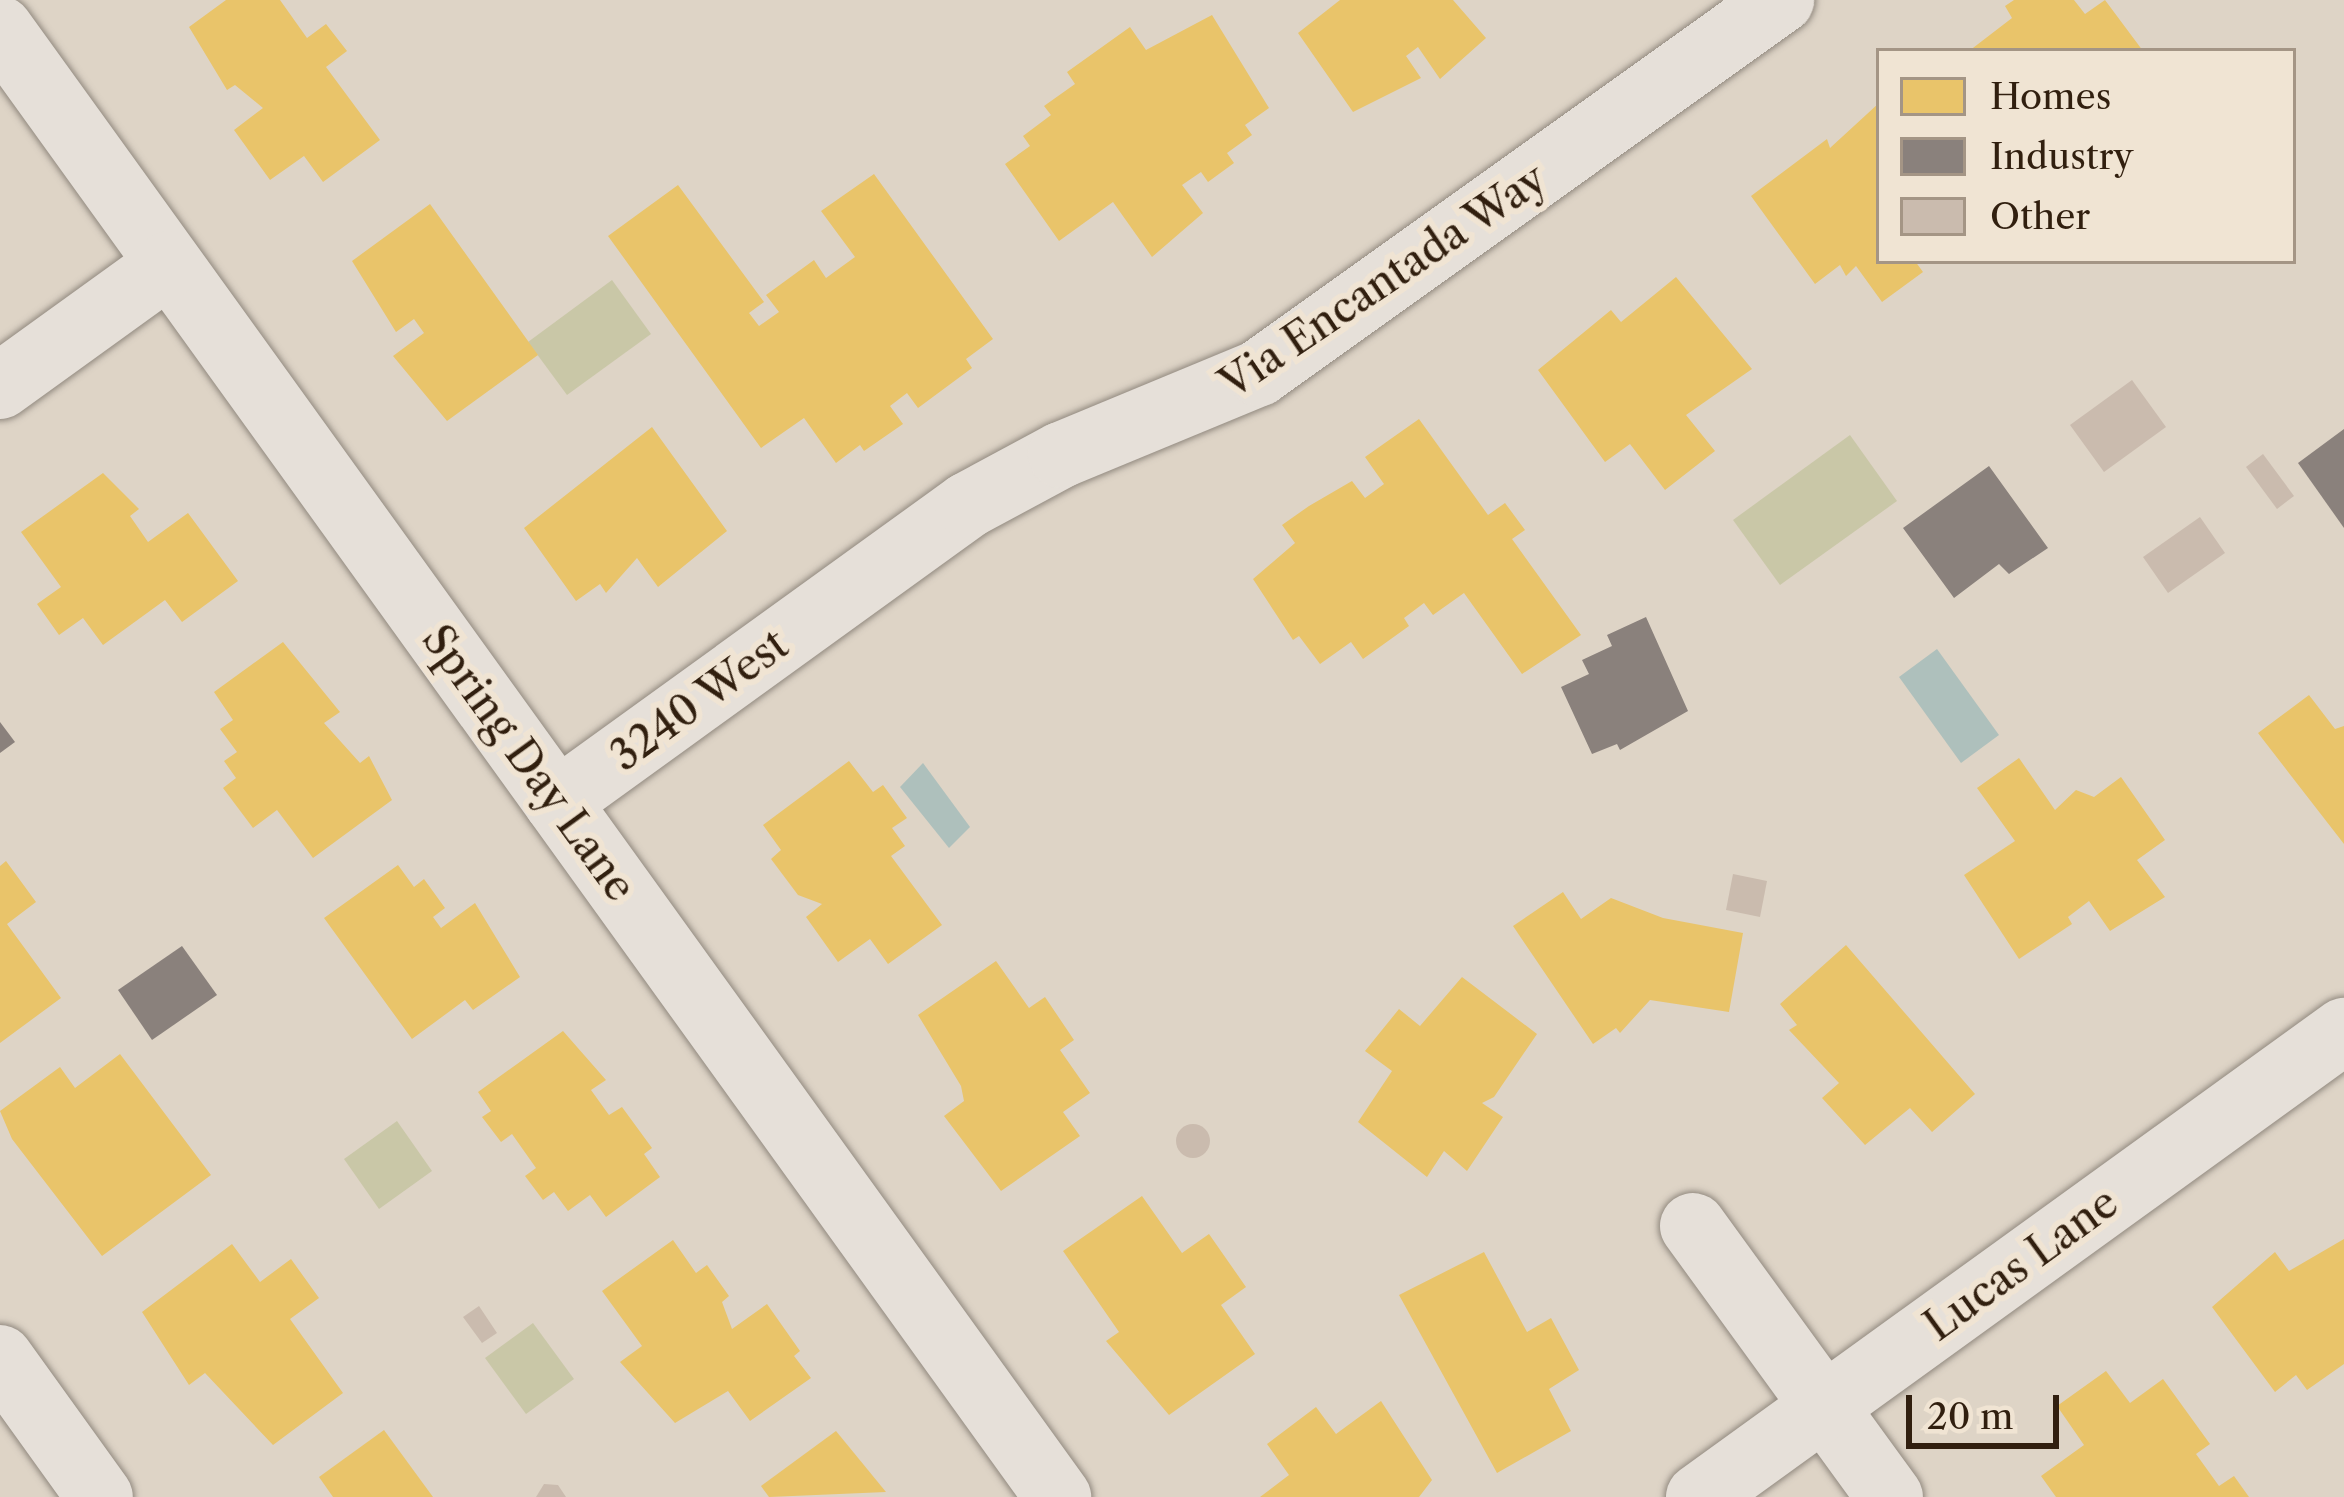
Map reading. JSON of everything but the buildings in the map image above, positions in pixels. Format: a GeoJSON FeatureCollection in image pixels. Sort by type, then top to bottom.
{"type":"FeatureCollection","features":[{"type":"Feature","properties":{"kind":"street","name":"Via Encantada Way"},"geometry":{"type":"LineString","coordinates":[[841,598],[1010,480],[1259,373],[1781,0]]}},
{"type":"Feature","properties":{"kind":"street","name":"Spring Day Lane"},"geometry":{"type":"LineString","coordinates":[[0,29],[1058,1497]]}},
{"type":"Feature","properties":{"kind":"street"},"geometry":{"type":"LineString","coordinates":[[0,386],[169,264]]}},
{"type":"Feature","properties":{"kind":"street","name":"3240 West"},"geometry":{"type":"LineString","coordinates":[[557,802],[841,598]]}},
{"type":"Feature","properties":{"kind":"street","name":"Lucas Lane"},"geometry":{"type":"LineString","coordinates":[[1699,1497],[2344,1031]]}},
{"type":"Feature","properties":{"kind":"street"},"geometry":{"type":"LineString","coordinates":[[1694,1226],[1890,1497]]}},
{"type":"Feature","properties":{"kind":"street"},"geometry":{"type":"LineString","coordinates":[[0,1358],[100,1497]]}},
{"type":"Feature","properties":{"kind":"shaded area"},"geometry":{"type":"Polygon","coordinates":[[[612,280],[651,334],[567,395],[528,342],[612,280]]]}},
{"type":"Feature","properties":{"kind":"shaded area"},"geometry":{"type":"Polygon","coordinates":[[[1850,435],[1897,501],[1780,585],[1733,520],[1850,435]]]}},
{"type":"Feature","properties":{"kind":"shaded area"},"geometry":{"type":"Polygon","coordinates":[[[1937,649],[1999,735],[1961,763],[1899,677],[1937,649]]]}},
{"type":"Feature","properties":{"kind":"shaded area"},"geometry":{"type":"Polygon","coordinates":[[[923,763],[970,827],[949,848],[900,787],[923,763]]]}},
{"type":"Feature","properties":{"kind":"shaded area"},"geometry":{"type":"Polygon","coordinates":[[[397,1121],[432,1171],[379,1209],[344,1159],[397,1121]]]}},
{"type":"Feature","properties":{"kind":"shaded area"},"geometry":{"type":"Polygon","coordinates":[[[533,1323],[574,1379],[526,1414],[485,1358],[533,1323]]]}}]}
